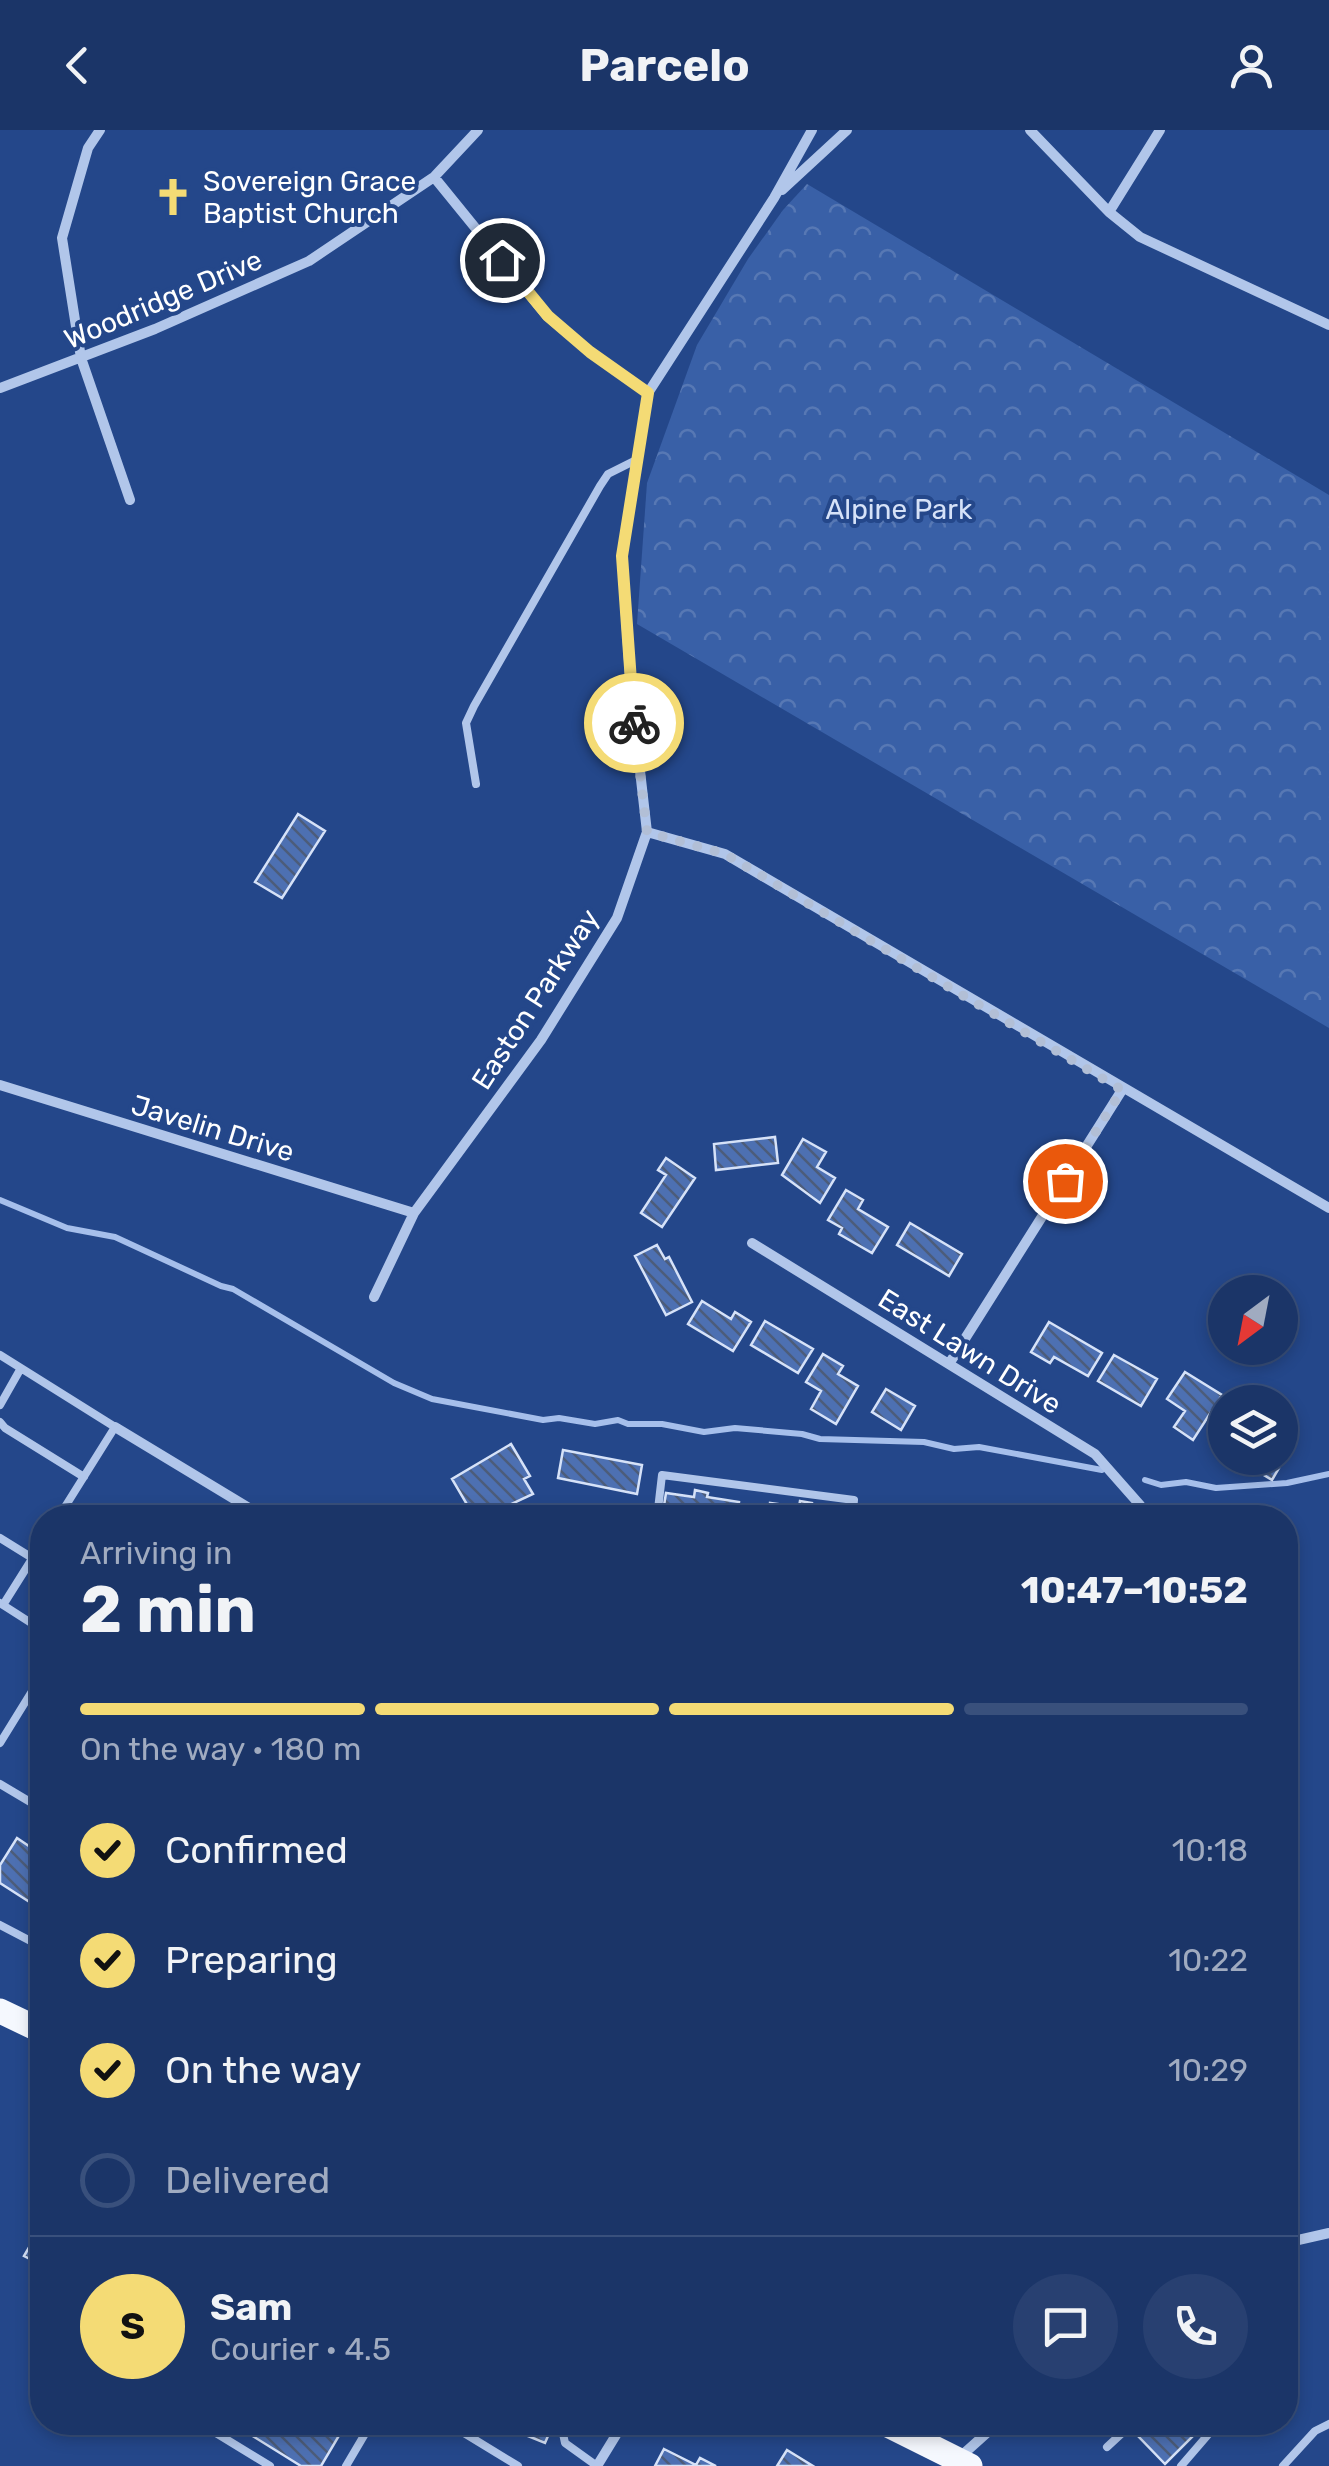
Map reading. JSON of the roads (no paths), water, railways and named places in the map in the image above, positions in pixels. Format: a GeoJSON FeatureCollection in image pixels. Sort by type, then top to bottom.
{"type":"FeatureCollection","features":[{"type":"Feature","properties":{"kind":"main road"},"geometry":{"type":"LineString","coordinates":[[0,2011],[30,2025]]}},
{"type":"Feature","properties":{"kind":"main road"},"geometry":{"type":"LineString","coordinates":[[906,2435],[961,2464]]}},
{"type":"Feature","properties":{"kind":"street"},"geometry":{"type":"LineString","coordinates":[[100,130],[88,148],[62,238],[81,358],[130,500]]}},
{"type":"Feature","properties":{"kind":"street","name":"Woodridge Drive"},"geometry":{"type":"LineString","coordinates":[[0,388],[156,330],[309,262],[434,177],[478,130]]}},
{"type":"Feature","properties":{"kind":"street","name":"Easton Parkway"},"geometry":{"type":"LineString","coordinates":[[374,1297],[414,1214],[540,1040],[616,918],[647,832],[631,692],[622,556],[648,393],[774,198],[812,130]]}},
{"type":"Feature","properties":{"kind":"street","name":"Easton Parkway"},"geometry":{"type":"LineString","coordinates":[[774,198],[847,130]]}},
{"type":"Feature","properties":{"kind":"street"},"geometry":{"type":"LineString","coordinates":[[1030,130],[1108,212],[1140,237],[1329,325]]}},
{"type":"Feature","properties":{"kind":"street"},"geometry":{"type":"LineString","coordinates":[[1108,212],[1160,130]]}},
{"type":"Feature","properties":{"kind":"street"},"geometry":{"type":"LineString","coordinates":[[434,177],[548,316],[648,393]]}},
{"type":"Feature","properties":{"kind":"street"},"geometry":{"type":"LineString","coordinates":[[647,832],[725,854],[1329,1208]]}},
{"type":"Feature","properties":{"kind":"street","name":"Javelin Drive"},"geometry":{"type":"LineString","coordinates":[[0,1085],[414,1214]]}},
{"type":"Feature","properties":{"kind":"street"},"geometry":{"type":"LineString","coordinates":[[949,1364],[1122,1090]]}},
{"type":"Feature","properties":{"kind":"street","name":"East Lawn Drive"},"geometry":{"type":"LineString","coordinates":[[752,1243],[1095,1454],[1140,1505]]}},
{"type":"Feature","properties":{"kind":"street"},"geometry":{"type":"LineString","coordinates":[[115,1427],[244,1505]]}},
{"type":"Feature","properties":{"kind":"street"},"geometry":{"type":"LineString","coordinates":[[1298,2240],[1329,2233]]}},
{"type":"Feature","properties":{"kind":"street"},"geometry":{"type":"LineString","coordinates":[[596,2466],[616,2435]]}},
{"type":"Feature","properties":{"kind":"street"},"geometry":{"type":"LineString","coordinates":[[961,2464],[987,2435]]}},
{"type":"Feature","properties":{"kind":"lane"},"geometry":{"type":"LineString","coordinates":[[476,784],[466,723],[474,706],[600,486],[608,474],[638,459]]}},
{"type":"Feature","properties":{"kind":"lane"},"geometry":{"type":"LineString","coordinates":[[0,1355],[115,1427],[66,1505]]}},
{"type":"Feature","properties":{"kind":"lane"},"geometry":{"type":"LineString","coordinates":[[0,1405],[22,1368]]}},
{"type":"Feature","properties":{"kind":"lane"},"geometry":{"type":"LineString","coordinates":[[0,1422],[84,1478]]}},
{"type":"Feature","properties":{"kind":"lane"},"geometry":{"type":"LineString","coordinates":[[659,1505],[662,1475],[854,1500],[853,1505]]}},
{"type":"Feature","properties":{"kind":"lane"},"geometry":{"type":"LineString","coordinates":[[0,1538],[30,1556]]}},
{"type":"Feature","properties":{"kind":"lane"},"geometry":{"type":"LineString","coordinates":[[30,1562],[2,1604],[30,1622]]}},
{"type":"Feature","properties":{"kind":"lane"},"geometry":{"type":"LineString","coordinates":[[0,1743],[3,1730],[30,1692]]}},
{"type":"Feature","properties":{"kind":"lane"},"geometry":{"type":"LineString","coordinates":[[0,1784],[30,1802]]}},
{"type":"Feature","properties":{"kind":"lane"},"geometry":{"type":"LineString","coordinates":[[0,1925],[30,1941]]}},
{"type":"Feature","properties":{"kind":"lane"},"geometry":{"type":"LineString","coordinates":[[1283,2466],[1315,2431],[1329,2424]]}},
{"type":"Feature","properties":{"kind":"lane"},"geometry":{"type":"LineString","coordinates":[[219,2435],[270,2466]]}},
{"type":"Feature","properties":{"kind":"lane"},"geometry":{"type":"LineString","coordinates":[[346,2466],[364,2435]]}},
{"type":"Feature","properties":{"kind":"lane"},"geometry":{"type":"LineString","coordinates":[[467,2435],[518,2466]]}},
{"type":"Feature","properties":{"kind":"lane"},"geometry":{"type":"LineString","coordinates":[[564,2435],[566,2443],[596,2466]]}},
{"type":"Feature","properties":{"kind":"lane"},"geometry":{"type":"LineString","coordinates":[[1107,2447],[1120,2435]]}},
{"type":"Feature","properties":{"kind":"lane"},"geometry":{"type":"LineString","coordinates":[[1181,2466],[1208,2435]]}},
{"type":"Feature","properties":{"kind":"waterway"},"geometry":{"type":"LineString","coordinates":[[0,1200],[67,1228],[115,1237],[233,1289],[394,1383],[432,1399],[543,1420],[559,1418],[595,1424],[618,1420],[704,1432],[735,1428],[820,1439],[924,1442],[954,1449],[979,1447],[1102,1470]]}},
{"type":"Feature","properties":{"kind":"waterway"},"geometry":{"type":"LineString","coordinates":[[1145,1480],[1161,1485],[1186,1482],[1216,1488],[1287,1483],[1329,1474]]}},
{"type":"Feature","properties":{"kind":"place","name":"Sovereign Grace Baptist Church"},"geometry":{"type":"Point","coordinates":[173,197]}},
{"type":"Feature","properties":{"kind":"park label","name":"Alpine Park"},"geometry":{"type":"Point","coordinates":[899,509]}}]}
